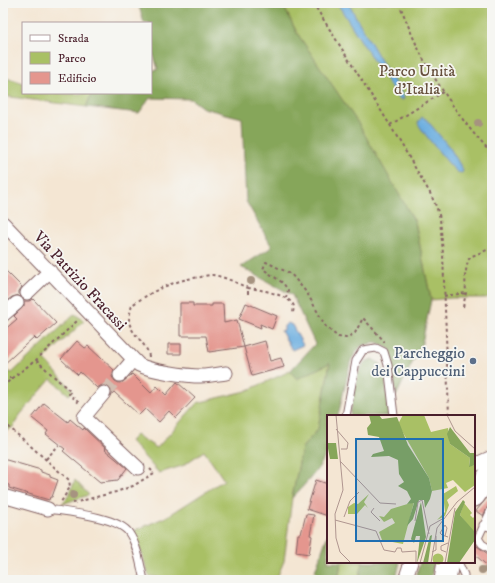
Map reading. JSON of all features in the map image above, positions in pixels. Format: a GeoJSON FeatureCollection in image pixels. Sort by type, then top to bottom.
{"type":"FeatureCollection","features":[{"type":"Feature","properties":{"kind":"main road"},"geometry":{"type":"LineString","coordinates":[[481,490],[492,470]]}},
{"type":"Feature","properties":{"kind":"main road"},"geometry":{"type":"LineString","coordinates":[[445,580],[448,563]]}},
{"type":"Feature","properties":{"kind":"street","name":"Via Patrizio Fracassi"},"geometry":{"type":"LineString","coordinates":[[3,223],[139,365],[147,368],[194,376],[207,376],[226,373]]}},
{"type":"Feature","properties":{"kind":"street"},"geometry":{"type":"LineString","coordinates":[[27,293],[50,271]]}},
{"type":"Feature","properties":{"kind":"street"},"geometry":{"type":"LineString","coordinates":[[3,316],[17,303]]}},
{"type":"Feature","properties":{"kind":"street"},"geometry":{"type":"LineString","coordinates":[[120,375],[133,360]]}},
{"type":"Feature","properties":{"kind":"street"},"geometry":{"type":"LineString","coordinates":[[104,393],[84,417],[143,467]]}},
{"type":"Feature","properties":{"kind":"street"},"geometry":{"type":"LineString","coordinates":[[475,465],[492,457]]}},
{"type":"Feature","properties":{"kind":"street"},"geometry":{"type":"LineString","coordinates":[[475,469],[492,470]]}},
{"type":"Feature","properties":{"kind":"street"},"geometry":{"type":"LineString","coordinates":[[3,496],[48,509]]}},
{"type":"Feature","properties":{"kind":"street"},"geometry":{"type":"LineString","coordinates":[[406,580],[411,563]]}},
{"type":"Feature","properties":{"kind":"lane"},"geometry":{"type":"LineString","coordinates":[[346,415],[356,361],[363,350],[376,348],[384,352],[388,365],[394,415]]}},
{"type":"Feature","properties":{"kind":"lane"},"geometry":{"type":"LineString","coordinates":[[48,509],[107,520],[124,528],[129,532],[134,541],[144,580]]}},
{"type":"Feature","properties":{"kind":"lane"},"geometry":{"type":"LineString","coordinates":[[490,515],[492,528]]}},
{"type":"Feature","properties":{"kind":"lane"},"geometry":{"type":"LineString","coordinates":[[490,515],[478,536],[479,541],[492,550]]}},
{"type":"Feature","properties":{"kind":"lane"},"geometry":{"type":"LineString","coordinates":[[458,563],[464,575],[464,580]]}},
{"type":"Feature","properties":{"kind":"path"},"geometry":{"type":"LineString","coordinates":[[313,3],[422,177],[439,212],[442,234],[449,415]]}},
{"type":"Feature","properties":{"kind":"path"},"geometry":{"type":"LineString","coordinates":[[398,3],[425,61],[444,92],[492,154]]}},
{"type":"Feature","properties":{"kind":"path"},"geometry":{"type":"LineString","coordinates":[[390,124],[444,92]]}},
{"type":"Feature","properties":{"kind":"path"},"geometry":{"type":"LineString","coordinates":[[463,307],[466,293],[465,276],[468,260],[472,256],[492,248]]}},
{"type":"Feature","properties":{"kind":"path"},"geometry":{"type":"LineString","coordinates":[[286,298],[288,290],[284,283],[263,269],[266,262],[291,274],[307,293],[326,327],[338,338],[346,338],[355,333],[363,318],[384,341],[384,352]]}},
{"type":"Feature","properties":{"kind":"path"},"geometry":{"type":"LineString","coordinates":[[147,368],[149,360],[148,352],[134,334],[129,320],[132,305],[173,282],[213,275],[236,282],[248,288],[286,298],[291,301],[294,306],[293,313]]}},
{"type":"Feature","properties":{"kind":"path"},"geometry":{"type":"LineString","coordinates":[[248,288],[248,294]]}},
{"type":"Feature","properties":{"kind":"path"},"geometry":{"type":"LineString","coordinates":[[444,296],[466,293]]}},
{"type":"Feature","properties":{"kind":"path"},"geometry":{"type":"LineString","coordinates":[[3,387],[12,378],[36,360],[87,312]]}},
{"type":"Feature","properties":{"kind":"path"},"geometry":{"type":"LineString","coordinates":[[36,360],[71,392],[69,394],[80,404]]}},
{"type":"Feature","properties":{"kind":"path"},"geometry":{"type":"LineString","coordinates":[[3,378],[12,378]]}},
{"type":"Feature","properties":{"kind":"path"},"geometry":{"type":"LineString","coordinates":[[3,424],[9,427],[67,478],[70,484],[68,491],[56,507],[48,509]]}},
{"type":"Feature","properties":{"kind":"path"},"geometry":{"type":"LineString","coordinates":[[3,428],[9,427]]}},
{"type":"Feature","properties":{"kind":"path"},"geometry":{"type":"LineString","coordinates":[[46,459],[58,445]]}},
{"type":"Feature","properties":{"kind":"path"},"geometry":{"type":"LineString","coordinates":[[71,504],[133,486],[154,473],[143,467]]}},
{"type":"Feature","properties":{"kind":"green space"},"geometry":{"type":"Polygon","coordinates":[[[138,3],[282,3],[297,33],[358,123],[415,222],[431,300],[422,343],[396,396],[390,349],[376,342],[361,346],[351,360],[338,415],[327,415],[326,455],[313,475],[292,498],[302,448],[318,429],[330,363],[297,379],[290,371],[315,344],[292,295],[241,267],[272,247],[246,201],[242,118],[203,108],[191,99],[150,98],[139,113],[86,107],[92,94],[152,94],[152,71],[158,69],[152,50],[152,22],[144,22],[138,3]]]}},
{"type":"Feature","properties":{"kind":"green space","name":"Parco Unità d'Italia"},"geometry":{"type":"Polygon","coordinates":[[[282,3],[492,3],[492,295],[486,298],[452,298],[431,300],[415,222],[297,33],[282,3]]]}},
{"type":"Feature","properties":{"kind":"green space"},"geometry":{"type":"Polygon","coordinates":[[[3,77],[22,83],[22,94],[92,94],[86,107],[3,96],[3,77]]]}},
{"type":"Feature","properties":{"kind":"green space"},"geometry":{"type":"Polygon","coordinates":[[[75,314],[84,321],[44,359],[73,391],[69,395],[51,379],[20,415],[13,427],[3,431],[3,369],[12,373],[75,314]]]}},
{"type":"Feature","properties":{"kind":"green space"},"geometry":{"type":"Polygon","coordinates":[[[372,359],[381,364],[385,376],[390,415],[350,415],[354,388],[358,374],[364,363],[372,359]]]}},
{"type":"Feature","properties":{"kind":"green space"},"geometry":{"type":"Polygon","coordinates":[[[330,362],[318,429],[302,448],[292,498],[284,561],[276,580],[173,580],[149,576],[134,531],[168,516],[224,480],[204,451],[182,466],[159,473],[130,441],[136,435],[157,448],[197,403],[246,391],[290,371],[297,378],[330,362]]]}},
{"type":"Feature","properties":{"kind":"green space"},"geometry":{"type":"Polygon","coordinates":[[[75,480],[89,495],[62,504],[69,495],[75,480]]]}},
{"type":"Feature","properties":{"kind":"green space"},"geometry":{"type":"Polygon","coordinates":[[[327,537],[327,563],[341,563],[338,580],[319,580],[315,571],[327,537]]]}},
{"type":"Feature","properties":{"kind":"green space"},"geometry":{"type":"Polygon","coordinates":[[[341,563],[363,563],[359,580],[338,580],[341,563]]]}},
{"type":"Feature","properties":{"kind":"green space"},"geometry":{"type":"Polygon","coordinates":[[[363,563],[400,563],[396,580],[359,580],[363,563]]]}},
{"type":"Feature","properties":{"kind":"green space"},"geometry":{"type":"Polygon","coordinates":[[[420,563],[434,563],[431,580],[415,580],[420,563]]]}},
{"type":"Feature","properties":{"kind":"water"},"geometry":{"type":"Polygon","coordinates":[[[337,3],[348,3],[403,96],[403,100],[398,98],[337,3]]]}},
{"type":"Feature","properties":{"kind":"water"},"geometry":{"type":"Polygon","coordinates":[[[422,117],[426,119],[450,148],[463,170],[462,173],[457,172],[453,168],[424,132],[418,123],[422,117]]]}},
{"type":"Feature","properties":{"kind":"water"},"geometry":{"type":"Polygon","coordinates":[[[288,323],[292,325],[303,345],[292,350],[281,331],[284,330],[284,326],[288,323]]]}},
{"type":"Feature","properties":{"kind":"building"},"geometry":{"type":"Polygon","coordinates":[[[3,268],[22,287],[19,291],[19,295],[12,297],[3,304],[3,268]]]}},
{"type":"Feature","properties":{"kind":"building"},"geometry":{"type":"Polygon","coordinates":[[[33,299],[56,323],[37,340],[34,337],[3,365],[3,331],[17,319],[14,316],[24,306],[24,301],[33,299]]]}},
{"type":"Feature","properties":{"kind":"building"},"geometry":{"type":"Polygon","coordinates":[[[180,303],[193,303],[193,306],[212,306],[212,304],[223,304],[224,323],[237,320],[244,347],[209,352],[206,336],[180,336],[180,303]]]}},
{"type":"Feature","properties":{"kind":"building"},"geometry":{"type":"Polygon","coordinates":[[[246,303],[277,316],[272,329],[260,324],[261,328],[239,319],[246,303]]]}},
{"type":"Feature","properties":{"kind":"building"},"geometry":{"type":"Polygon","coordinates":[[[77,341],[85,348],[88,346],[114,370],[112,377],[119,383],[123,382],[132,374],[151,393],[157,386],[166,395],[177,382],[195,398],[176,418],[169,411],[159,422],[145,409],[139,415],[114,392],[112,394],[109,387],[102,385],[97,388],[80,372],[78,375],[61,359],[77,341]]]}},
{"type":"Feature","properties":{"kind":"building"},"geometry":{"type":"Polygon","coordinates":[[[265,341],[270,361],[281,358],[284,367],[252,376],[244,347],[265,341]]]}},
{"type":"Feature","properties":{"kind":"building"},"geometry":{"type":"Polygon","coordinates":[[[168,344],[181,344],[181,354],[168,354],[168,344]]]}},
{"type":"Feature","properties":{"kind":"building"},"geometry":{"type":"Polygon","coordinates":[[[44,403],[68,422],[70,419],[83,430],[84,428],[106,449],[105,450],[127,468],[118,480],[100,482],[63,451],[65,449],[46,434],[48,431],[32,418],[44,403]]]}},
{"type":"Feature","properties":{"kind":"building"},"geometry":{"type":"Polygon","coordinates":[[[3,459],[41,470],[41,472],[58,480],[52,497],[50,497],[49,500],[9,488],[9,485],[3,483],[3,459]]]}},
{"type":"Feature","properties":{"kind":"building"},"geometry":{"type":"Polygon","coordinates":[[[316,480],[327,484],[327,516],[307,509],[316,480]]]}},
{"type":"Feature","properties":{"kind":"building"},"geometry":{"type":"Polygon","coordinates":[[[487,498],[492,501],[492,503],[488,506],[483,516],[476,511],[487,498]]]}},
{"type":"Feature","properties":{"kind":"building"},"geometry":{"type":"Polygon","coordinates":[[[306,514],[314,515],[310,535],[312,536],[309,554],[296,552],[298,534],[301,534],[306,514]]]}},
{"type":"Feature","properties":{"kind":"building"},"geometry":{"type":"Polygon","coordinates":[[[477,546],[492,557],[492,570],[475,555],[475,549],[477,546]]]}},
{"type":"Feature","properties":{"kind":"tunnel"},"geometry":{"type":"LineString","coordinates":[[104,393],[120,375]]}},
{"type":"Feature","properties":{"kind":"place","name":"Parcheggio dei Cappuccini"},"geometry":{"type":"Point","coordinates":[473,361]}}]}
